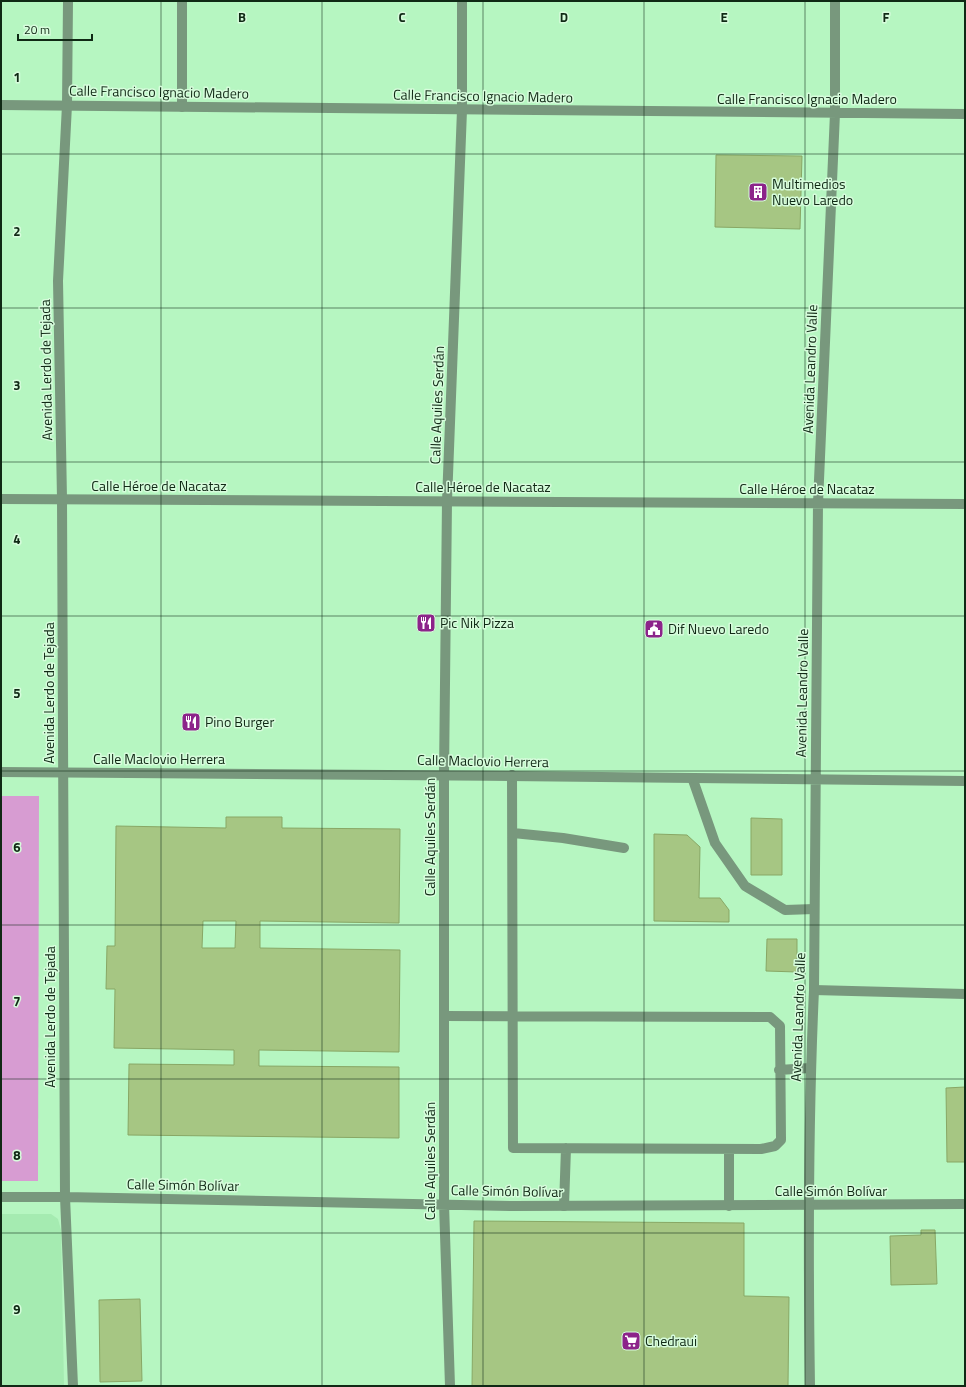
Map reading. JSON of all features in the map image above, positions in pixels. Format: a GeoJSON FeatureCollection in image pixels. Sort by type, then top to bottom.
{"type":"FeatureCollection","features":[{"type":"Feature","properties":{"kind":"street","name":"Avenida Lerdo de Tejada"},"geometry":{"type":"LineString","coordinates":[[68,1],[67,105],[58,281],[62,499],[65,1197],[73,1386]]}},
{"type":"Feature","properties":{"kind":"street"},"geometry":{"type":"LineString","coordinates":[[182,1],[182,107]]}},
{"type":"Feature","properties":{"kind":"street","name":"Calle Aquiles Serdán"},"geometry":{"type":"LineString","coordinates":[[450,1386],[444,1204],[444,774],[447,501],[462,110],[462,1]]}},
{"type":"Feature","properties":{"kind":"street","name":"Avenida Leandro Valle"},"geometry":{"type":"LineString","coordinates":[[810,1386],[808,1206],[810,1068],[814,990],[818,503],[835,113],[835,1]]}},
{"type":"Feature","properties":{"kind":"street","name":"Calle Francisco Ignacio Madero"},"geometry":{"type":"LineString","coordinates":[[1,105],[965,114]]}},
{"type":"Feature","properties":{"kind":"street","name":"Calle Héroe de Nacataz"},"geometry":{"type":"LineString","coordinates":[[1,499],[965,504]]}},
{"type":"Feature","properties":{"kind":"street","name":"Calle Maclovio Herrera"},"geometry":{"type":"LineString","coordinates":[[1,772],[444,774],[693,780],[965,781]]}},
{"type":"Feature","properties":{"kind":"street"},"geometry":{"type":"LineString","coordinates":[[444,1016],[512,1016],[770,1017],[780,1026],[779,1070],[781,1140],[775,1146],[761,1149],[513,1148],[512,1016],[512,775]]}},
{"type":"Feature","properties":{"kind":"street"},"geometry":{"type":"LineString","coordinates":[[693,780],[715,843],[746,886],[785,910],[814,909]]}},
{"type":"Feature","properties":{"kind":"street"},"geometry":{"type":"LineString","coordinates":[[512,833],[563,838],[624,848]]}},
{"type":"Feature","properties":{"kind":"street"},"geometry":{"type":"LineString","coordinates":[[814,990],[965,994]]}},
{"type":"Feature","properties":{"kind":"street"},"geometry":{"type":"LineString","coordinates":[[779,1070],[810,1068]]}},
{"type":"Feature","properties":{"kind":"street"},"geometry":{"type":"LineString","coordinates":[[564,1206],[566,1148]]}},
{"type":"Feature","properties":{"kind":"street"},"geometry":{"type":"LineString","coordinates":[[729,1206],[730,1149]]}},
{"type":"Feature","properties":{"kind":"street","name":"Calle Simón Bolívar"},"geometry":{"type":"LineString","coordinates":[[1,1198],[65,1197],[564,1206],[808,1206],[965,1204]]}},
{"type":"Feature","properties":{"kind":"shaded area"},"geometry":{"type":"Polygon","coordinates":[[[1,796],[39,796],[38,1181],[1,1181],[1,796]]]}},
{"type":"Feature","properties":{"kind":"shaded area"},"geometry":{"type":"Polygon","coordinates":[[[1,1214],[51,1214],[58,1219],[61,1230],[64,1386],[1,1386],[1,1214]]]}},
{"type":"Feature","properties":{"kind":"building","name":"Multimedios Nuevo Laredo"},"geometry":{"type":"Polygon","coordinates":[[[716,155],[802,156],[800,229],[715,227],[716,155]]]}},
{"type":"Feature","properties":{"kind":"building"},"geometry":{"type":"Polygon","coordinates":[[[226,817],[282,817],[282,828],[400,829],[399,923],[260,921],[260,948],[400,950],[399,1052],[259,1050],[259,1066],[399,1067],[399,1138],[128,1135],[129,1064],[234,1065],[234,1050],[114,1048],[115,989],[106,989],[107,946],[115,946],[116,826],[226,828],[226,817]],[[203,921],[202,948],[235,948],[236,921],[203,921]]]}},
{"type":"Feature","properties":{"kind":"building"},"geometry":{"type":"Polygon","coordinates":[[[751,818],[782,819],[782,875],[751,875],[751,818]]]}},
{"type":"Feature","properties":{"kind":"building"},"geometry":{"type":"Polygon","coordinates":[[[654,834],[687,835],[700,847],[699,898],[720,898],[729,910],[729,922],[654,921],[654,834]]]}},
{"type":"Feature","properties":{"kind":"building"},"geometry":{"type":"Polygon","coordinates":[[[767,939],[797,939],[797,972],[766,971],[767,939]]]}},
{"type":"Feature","properties":{"kind":"building"},"geometry":{"type":"Polygon","coordinates":[[[965,1087],[965,1162],[947,1162],[946,1088],[965,1087]]]}},
{"type":"Feature","properties":{"kind":"building","name":"Chedraui"},"geometry":{"type":"Polygon","coordinates":[[[474,1221],[744,1223],[744,1296],[789,1297],[788,1386],[472,1386],[474,1221]]]}},
{"type":"Feature","properties":{"kind":"building"},"geometry":{"type":"Polygon","coordinates":[[[921,1230],[935,1230],[937,1284],[891,1285],[890,1236],[921,1235],[921,1230]]]}},
{"type":"Feature","properties":{"kind":"building"},"geometry":{"type":"Polygon","coordinates":[[[140,1299],[142,1381],[100,1382],[99,1300],[140,1299]]]}},
{"type":"Feature","properties":{"kind":"place","name":"Multimedios Nuevo Laredo"},"geometry":{"type":"Point","coordinates":[758,192]}},
{"type":"Feature","properties":{"kind":"place","name":"Pic Nik Pizza"},"geometry":{"type":"Point","coordinates":[426,623]}},
{"type":"Feature","properties":{"kind":"place","name":"Dif Nuevo Laredo"},"geometry":{"type":"Point","coordinates":[654,629]}},
{"type":"Feature","properties":{"kind":"place","name":"Pino Burger"},"geometry":{"type":"Point","coordinates":[191,722]}},
{"type":"Feature","properties":{"kind":"place","name":"Chedraui"},"geometry":{"type":"Point","coordinates":[631,1341]}}]}
